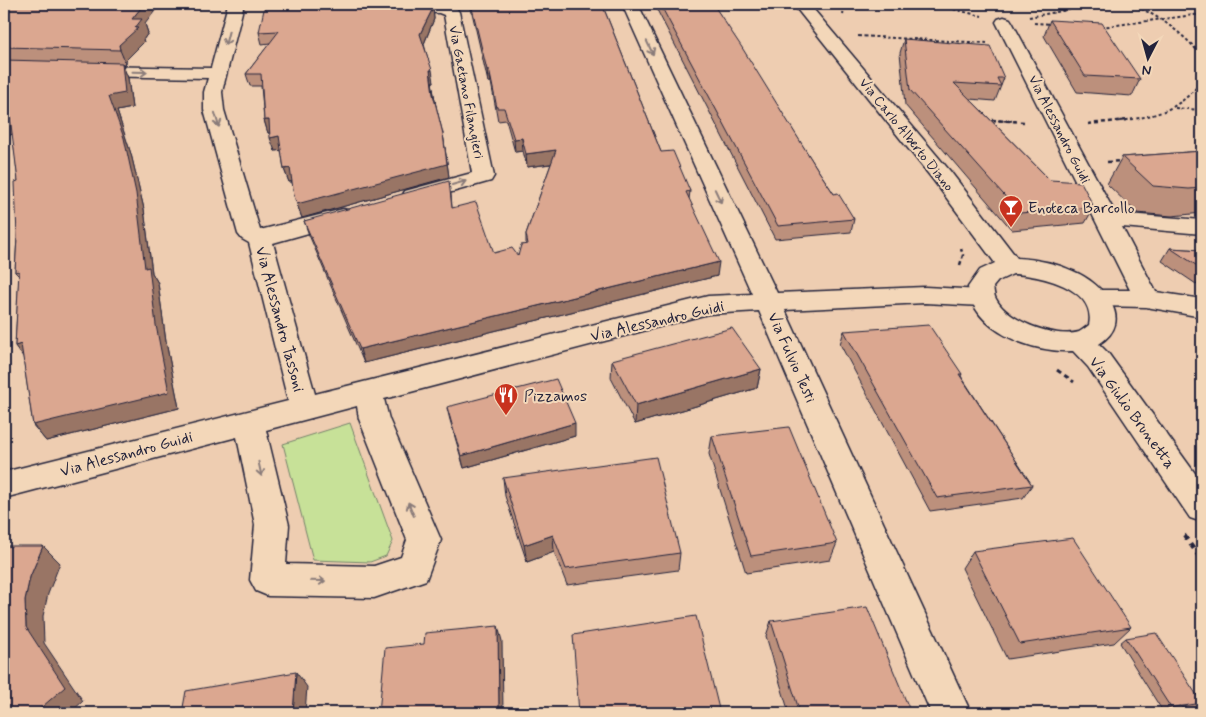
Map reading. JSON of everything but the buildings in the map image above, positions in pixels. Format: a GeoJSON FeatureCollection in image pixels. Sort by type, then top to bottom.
{"type":"FeatureCollection","features":[{"type":"Feature","properties":{"kind":"street","name":"Via Alessandro Tassoni"},"geometry":{"type":"LineString","coordinates":[[236,4],[213,92],[214,110],[250,234],[260,239],[304,408]]}},
{"type":"Feature","properties":{"kind":"street","name":"Via Gaetano Filangieri"},"geometry":{"type":"LineString","coordinates":[[306,4],[441,8],[451,12],[483,176],[399,200]]}},
{"type":"Feature","properties":{"kind":"street","name":"Via Fulvio Testi"},"geometry":{"type":"LineString","coordinates":[[630,4],[768,302],[951,713]]}},
{"type":"Feature","properties":{"kind":"street","name":"Via Carlo Alberto Diano"},"geometry":{"type":"LineString","coordinates":[[801,4],[942,176],[1010,266]]}},
{"type":"Feature","properties":{"kind":"street","name":"Via Alessandro Guidi"},"geometry":{"type":"LineString","coordinates":[[996,19],[1077,160],[1139,281],[1146,299]]}},
{"type":"Feature","properties":{"kind":"street"},"geometry":{"type":"LineString","coordinates":[[69,70],[218,73]]}},
{"type":"Feature","properties":{"kind":"street"},"geometry":{"type":"LineString","coordinates":[[260,239],[362,211]]}},
{"type":"Feature","properties":{"kind":"street"},"geometry":{"type":"LineString","coordinates":[[1106,219],[1202,227]]}},
{"type":"Feature","properties":{"kind":"street"},"geometry":{"type":"LineString","coordinates":[[1010,266],[1046,269],[1065,276],[1082,286],[1096,298],[1102,309],[1104,320],[1101,330],[1091,337],[1079,341],[1059,342],[1038,339],[1018,332],[988,310],[982,298],[981,286],[986,277],[995,271],[1010,266]]}},
{"type":"Feature","properties":{"kind":"street","name":"Via Alessandro Guidi"},"geometry":{"type":"LineString","coordinates":[[4,485],[708,305],[925,295],[982,298]]}},
{"type":"Feature","properties":{"kind":"street"},"geometry":{"type":"LineString","coordinates":[[1096,298],[1146,299],[1202,308]]}},
{"type":"Feature","properties":{"kind":"street","name":"Via Giulio Brunetta"},"geometry":{"type":"LineString","coordinates":[[1079,341],[1098,360],[1202,508]]}},
{"type":"Feature","properties":{"kind":"street"},"geometry":{"type":"LineString","coordinates":[[249,422],[272,525],[268,580],[374,582],[414,569],[424,540],[374,419],[368,392]]}},
{"type":"Feature","properties":{"kind":"path"},"geometry":{"type":"LineString","coordinates":[[932,4],[996,19]]}},
{"type":"Feature","properties":{"kind":"path"},"geometry":{"type":"LineString","coordinates":[[1027,18],[1100,4]]}},
{"type":"Feature","properties":{"kind":"path"},"geometry":{"type":"LineString","coordinates":[[1131,4],[1162,18],[1183,33],[1202,56]]}},
{"type":"Feature","properties":{"kind":"path"},"geometry":{"type":"LineString","coordinates":[[1097,27],[1202,14]]}},
{"type":"Feature","properties":{"kind":"path"},"geometry":{"type":"LineString","coordinates":[[1029,23],[1058,25]]}},
{"type":"Feature","properties":{"kind":"path"},"geometry":{"type":"LineString","coordinates":[[828,37],[849,36],[991,44]]}},
{"type":"Feature","properties":{"kind":"path"},"geometry":{"type":"LineString","coordinates":[[1060,129],[1080,130],[1076,124],[1103,124],[1147,116],[1174,108],[1190,96],[1202,81]]}},
{"type":"Feature","properties":{"kind":"path"},"geometry":{"type":"LineString","coordinates":[[1174,108],[1202,110]]}},
{"type":"Feature","properties":{"kind":"path"},"geometry":{"type":"LineString","coordinates":[[982,119],[1030,123]]}},
{"type":"Feature","properties":{"kind":"path"},"geometry":{"type":"LineString","coordinates":[[1077,160],[1103,163],[1123,161]]}},
{"type":"Feature","properties":{"kind":"path"},"geometry":{"type":"LineString","coordinates":[[956,268],[961,264],[963,255],[960,243]]}},
{"type":"Feature","properties":{"kind":"green space"},"geometry":{"type":"Polygon","coordinates":[[[350,423],[393,541],[386,556],[370,562],[313,560],[283,444],[350,423]]]}},
{"type":"Feature","properties":{"kind":"place","name":"Enoteca Barcollo"},"geometry":{"type":"Point","coordinates":[1011,228]}},
{"type":"Feature","properties":{"kind":"place","name":"Pizzamos"},"geometry":{"type":"Point","coordinates":[506,416]}}]}
